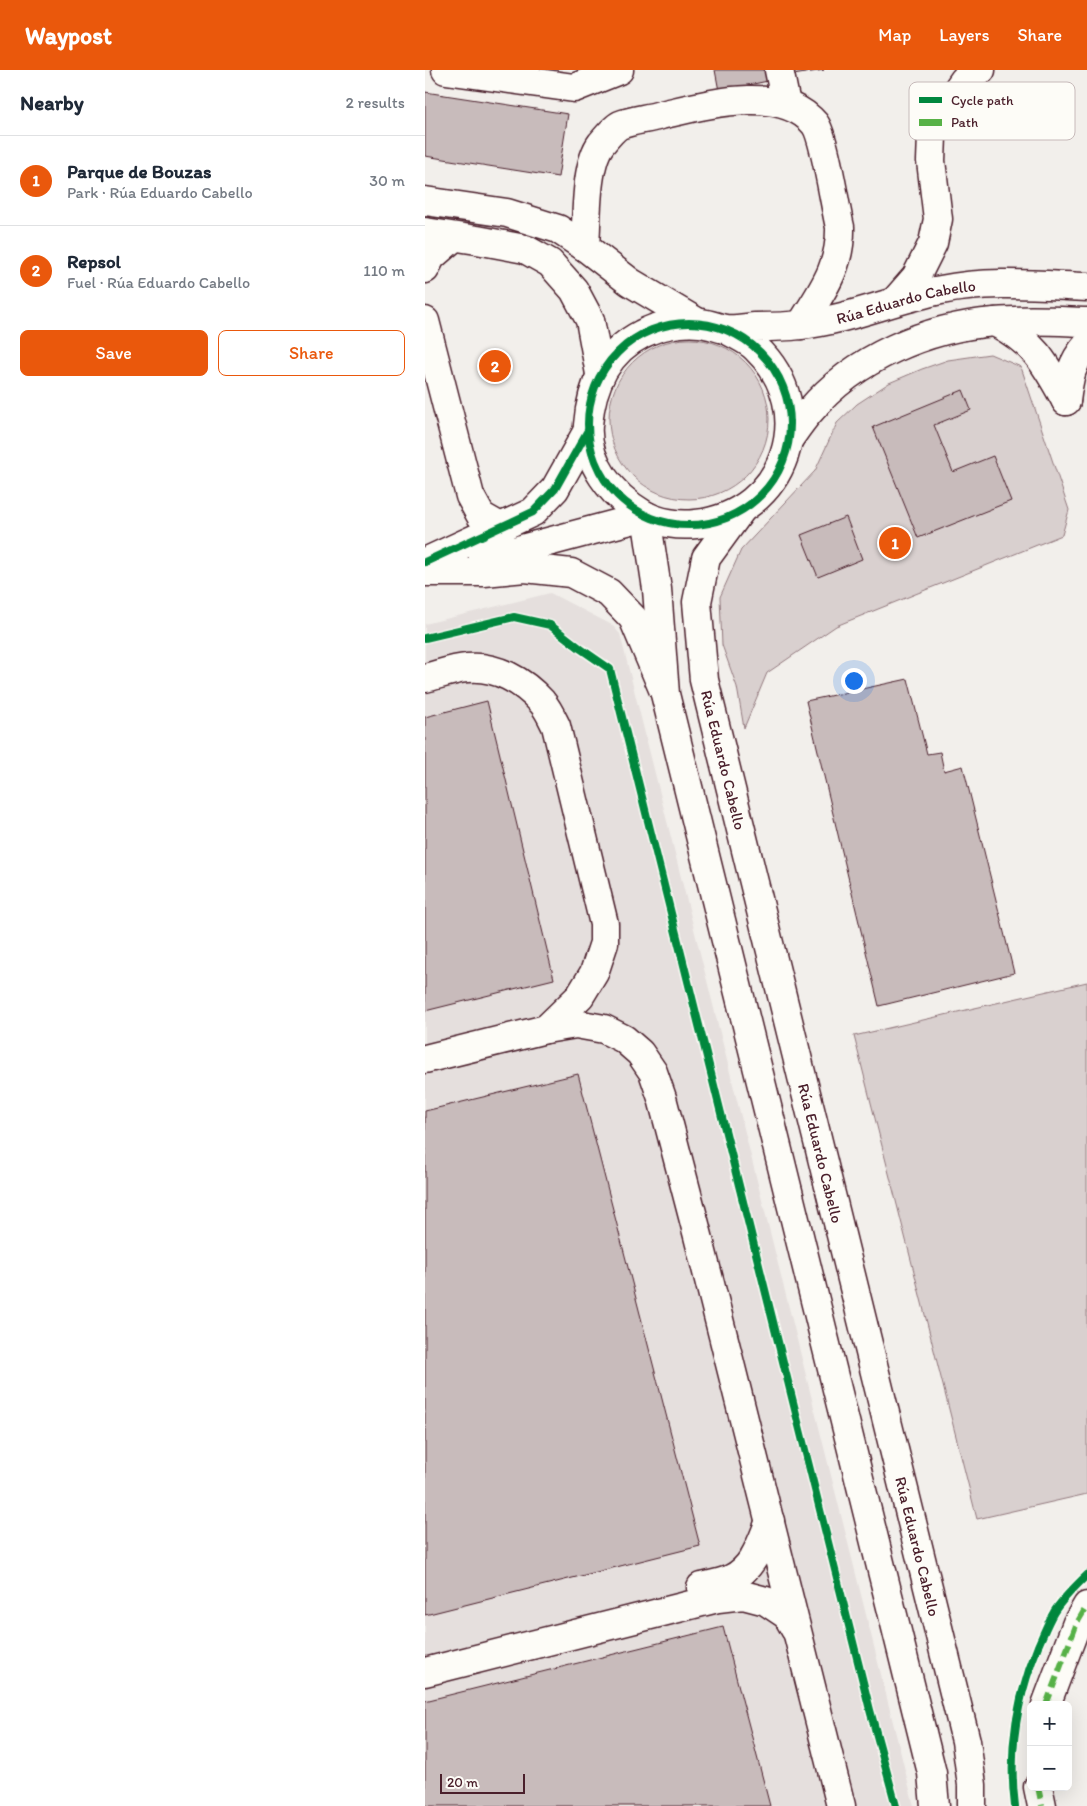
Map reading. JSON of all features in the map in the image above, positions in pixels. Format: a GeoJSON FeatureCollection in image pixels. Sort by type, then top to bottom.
{"type":"FeatureCollection","features":[{"type":"Feature","properties":{"kind":"main road"},"geometry":{"type":"LineString","coordinates":[[446,70],[574,88],[619,70]]}},
{"type":"Feature","properties":{"kind":"main road"},"geometry":{"type":"LineString","coordinates":[[779,70],[786,104]]}},
{"type":"Feature","properties":{"kind":"main road"},"geometry":{"type":"LineString","coordinates":[[963,82],[981,70]]}},
{"type":"Feature","properties":{"kind":"main road"},"geometry":{"type":"LineString","coordinates":[[585,247],[590,169],[600,145],[619,126],[711,103],[757,100],[786,104],[802,112],[816,125],[822,141],[840,241],[831,276],[801,325]]}},
{"type":"Feature","properties":{"kind":"main road"},"geometry":{"type":"LineString","coordinates":[[895,301],[916,276],[933,243],[938,219],[931,161],[932,140]]}},
{"type":"Feature","properties":{"kind":"main road"},"geometry":{"type":"LineString","coordinates":[[425,201],[518,216],[558,229],[585,247],[630,282],[697,322],[726,329],[755,347],[777,373],[788,405],[789,439]]}},
{"type":"Feature","properties":{"kind":"main road"},"geometry":{"type":"LineString","coordinates":[[425,232],[525,249],[551,264],[574,290],[591,320],[600,374]]}},
{"type":"Feature","properties":{"kind":"main road"},"geometry":{"type":"LineString","coordinates":[[425,269],[431,257],[454,236]]}},
{"type":"Feature","properties":{"kind":"main road","name":"Rúa Eduardo Cabello"},"geometry":{"type":"LineString","coordinates":[[726,329],[801,325],[850,315],[943,289],[997,284],[1087,287]]}},
{"type":"Feature","properties":{"kind":"main road"},"geometry":{"type":"LineString","coordinates":[[697,322],[668,324],[641,334],[617,351],[600,374],[590,402],[587,432],[594,461],[607,483],[624,502],[656,520],[685,525],[715,522],[741,510],[764,492],[780,467],[789,439],[811,410],[835,387],[880,356],[910,341],[940,331],[995,322],[1027,320],[1087,322]]}},
{"type":"Feature","properties":{"kind":"main road"},"geometry":{"type":"LineString","coordinates":[[425,321],[470,496],[481,516],[502,528]]}},
{"type":"Feature","properties":{"kind":"main road"},"geometry":{"type":"LineString","coordinates":[[995,322],[1015,332],[1029,345],[1046,365],[1066,401],[1071,371],[1079,354],[1087,345]]}},
{"type":"Feature","properties":{"kind":"main road"},"geometry":{"type":"LineString","coordinates":[[425,562],[533,512],[555,490],[587,432]]}},
{"type":"Feature","properties":{"kind":"main road","name":"Rúa Eduardo Cabello"},"geometry":{"type":"LineString","coordinates":[[741,510],[706,558],[697,602],[704,680],[966,1741],[972,1806]]}},
{"type":"Feature","properties":{"kind":"main road"},"geometry":{"type":"LineString","coordinates":[[425,568],[514,551],[646,516]]}},
{"type":"Feature","properties":{"kind":"main road"},"geometry":{"type":"LineString","coordinates":[[646,516],[657,589],[665,694]]}},
{"type":"Feature","properties":{"kind":"main road"},"geometry":{"type":"LineString","coordinates":[[425,572],[484,572],[525,568],[571,573],[609,593],[633,618],[665,694],[932,1773],[935,1806]]}},
{"type":"Feature","properties":{"kind":"main road"},"geometry":{"type":"LineString","coordinates":[[425,678],[467,668],[489,669],[508,675],[526,687],[543,704],[556,726],[604,924],[604,943],[594,973],[580,996],[546,1029]]}},
{"type":"Feature","properties":{"kind":"main road"},"geometry":{"type":"LineString","coordinates":[[425,1059],[546,1029],[576,1024],[604,1029],[624,1039],[640,1053],[653,1072],[662,1098],[698,1236],[841,1806]]}},
{"type":"Feature","properties":{"kind":"main road"},"geometry":{"type":"LineString","coordinates":[[425,1655],[731,1580],[743,1572],[756,1556],[769,1521]]}},
{"type":"Feature","properties":{"kind":"main road"},"geometry":{"type":"LineString","coordinates":[[425,1672],[718,1598],[743,1595],[766,1601],[787,1615],[797,1632]]}},
{"type":"Feature","properties":{"kind":"main road"},"geometry":{"type":"LineString","coordinates":[[1048,1701],[1077,1623],[1087,1606]]}},
{"type":"Feature","properties":{"kind":"main road"},"geometry":{"type":"LineString","coordinates":[[1039,1791],[1042,1806]]}},
{"type":"Feature","properties":{"kind":"shaded area"},"geometry":{"type":"Polygon","coordinates":[[[681,339],[697,339],[727,348],[746,362],[763,388],[768,403],[768,435],[763,450],[746,476],[727,490],[712,496],[697,499],[681,499],[651,490],[627,470],[618,457],[612,442],[609,427],[609,411],[618,381],[638,357],[651,348],[666,342],[681,339]]]}},
{"type":"Feature","properties":{"kind":"shaded area"},"geometry":{"type":"Polygon","coordinates":[[[990,354],[1021,367],[1069,510],[1062,535],[836,626],[767,673],[744,728],[737,687],[722,645],[720,597],[741,550],[815,471],[837,423],[857,404],[889,383],[922,369],[948,360],[990,354]]]}},
{"type":"Feature","properties":{"kind":"shaded area"},"geometry":{"type":"Polygon","coordinates":[[[550,593],[612,625],[620,634],[914,1806],[425,1806],[425,624],[550,593]]]}},
{"type":"Feature","properties":{"kind":"shaded area"},"geometry":{"type":"Polygon","coordinates":[[[1087,982],[1087,1494],[977,1519],[854,1036],[1087,982]]]}},
{"type":"Feature","properties":{"kind":"building"},"geometry":{"type":"Polygon","coordinates":[[[715,70],[766,70],[768,81],[719,91],[715,70]]]}},
{"type":"Feature","properties":{"kind":"building"},"geometry":{"type":"Polygon","coordinates":[[[792,70],[824,70],[793,75],[792,70]]]}},
{"type":"Feature","properties":{"kind":"building"},"geometry":{"type":"Polygon","coordinates":[[[425,92],[568,114],[558,177],[425,156],[425,92]]]}},
{"type":"Feature","properties":{"kind":"building"},"geometry":{"type":"Polygon","coordinates":[[[963,390],[971,410],[934,425],[953,472],[993,456],[1011,501],[918,538],[873,427],[963,390]]]}},
{"type":"Feature","properties":{"kind":"building"},"geometry":{"type":"Polygon","coordinates":[[[846,517],[862,559],[818,577],[801,535],[846,517]]]}},
{"type":"Feature","properties":{"kind":"building"},"geometry":{"type":"Polygon","coordinates":[[[908,679],[927,754],[940,752],[944,771],[963,766],[1014,973],[879,1006],[806,701],[908,679]]]}},
{"type":"Feature","properties":{"kind":"building"},"geometry":{"type":"Polygon","coordinates":[[[487,701],[554,979],[425,1011],[425,717],[487,701]]]}},
{"type":"Feature","properties":{"kind":"building"},"geometry":{"type":"Polygon","coordinates":[[[578,1074],[700,1546],[425,1615],[425,1111],[578,1074]]]}},
{"type":"Feature","properties":{"kind":"building"},"geometry":{"type":"Polygon","coordinates":[[[723,1627],[770,1806],[425,1806],[425,1701],[723,1627]]]}},
{"type":"Feature","properties":{"kind":"marked path"},"geometry":{"type":"LineString","coordinates":[[1048,1701],[1077,1623],[1087,1606]]}},
{"type":"Feature","properties":{"kind":"marked path"},"geometry":{"type":"LineString","coordinates":[[1039,1791],[1042,1806]]}},
{"type":"Feature","properties":{"kind":"cycle path"},"geometry":{"type":"LineString","coordinates":[[689,323],[709,325],[737,335],[753,346],[767,360],[782,385],[788,404],[790,424],[788,444],[778,472],[767,488],[753,502],[728,517],[709,523],[689,525],[669,523],[641,513],[625,502],[611,488],[596,463],[590,444],[588,424],[590,404],[600,376],[611,360],[625,346],[650,331],[669,325],[689,323]]}},
{"type":"Feature","properties":{"kind":"cycle path"},"geometry":{"type":"LineString","coordinates":[[425,562],[533,512],[555,489],[587,432]]}},
{"type":"Feature","properties":{"kind":"cycle path"},"geometry":{"type":"LineString","coordinates":[[425,638],[514,617],[550,625],[610,669],[870,1710],[896,1806]]}},
{"type":"Feature","properties":{"kind":"cycle path"},"geometry":{"type":"LineString","coordinates":[[1015,1806],[1013,1765],[1016,1724],[1031,1665],[1054,1612],[1065,1597],[1087,1575]]}},
{"type":"Feature","properties":{"kind":"place","name":"Repsol"},"geometry":{"type":"Point","coordinates":[495,366]}},
{"type":"Feature","properties":{"kind":"place","name":"Parque de Bouzas"},"geometry":{"type":"Point","coordinates":[895,543]}}]}
